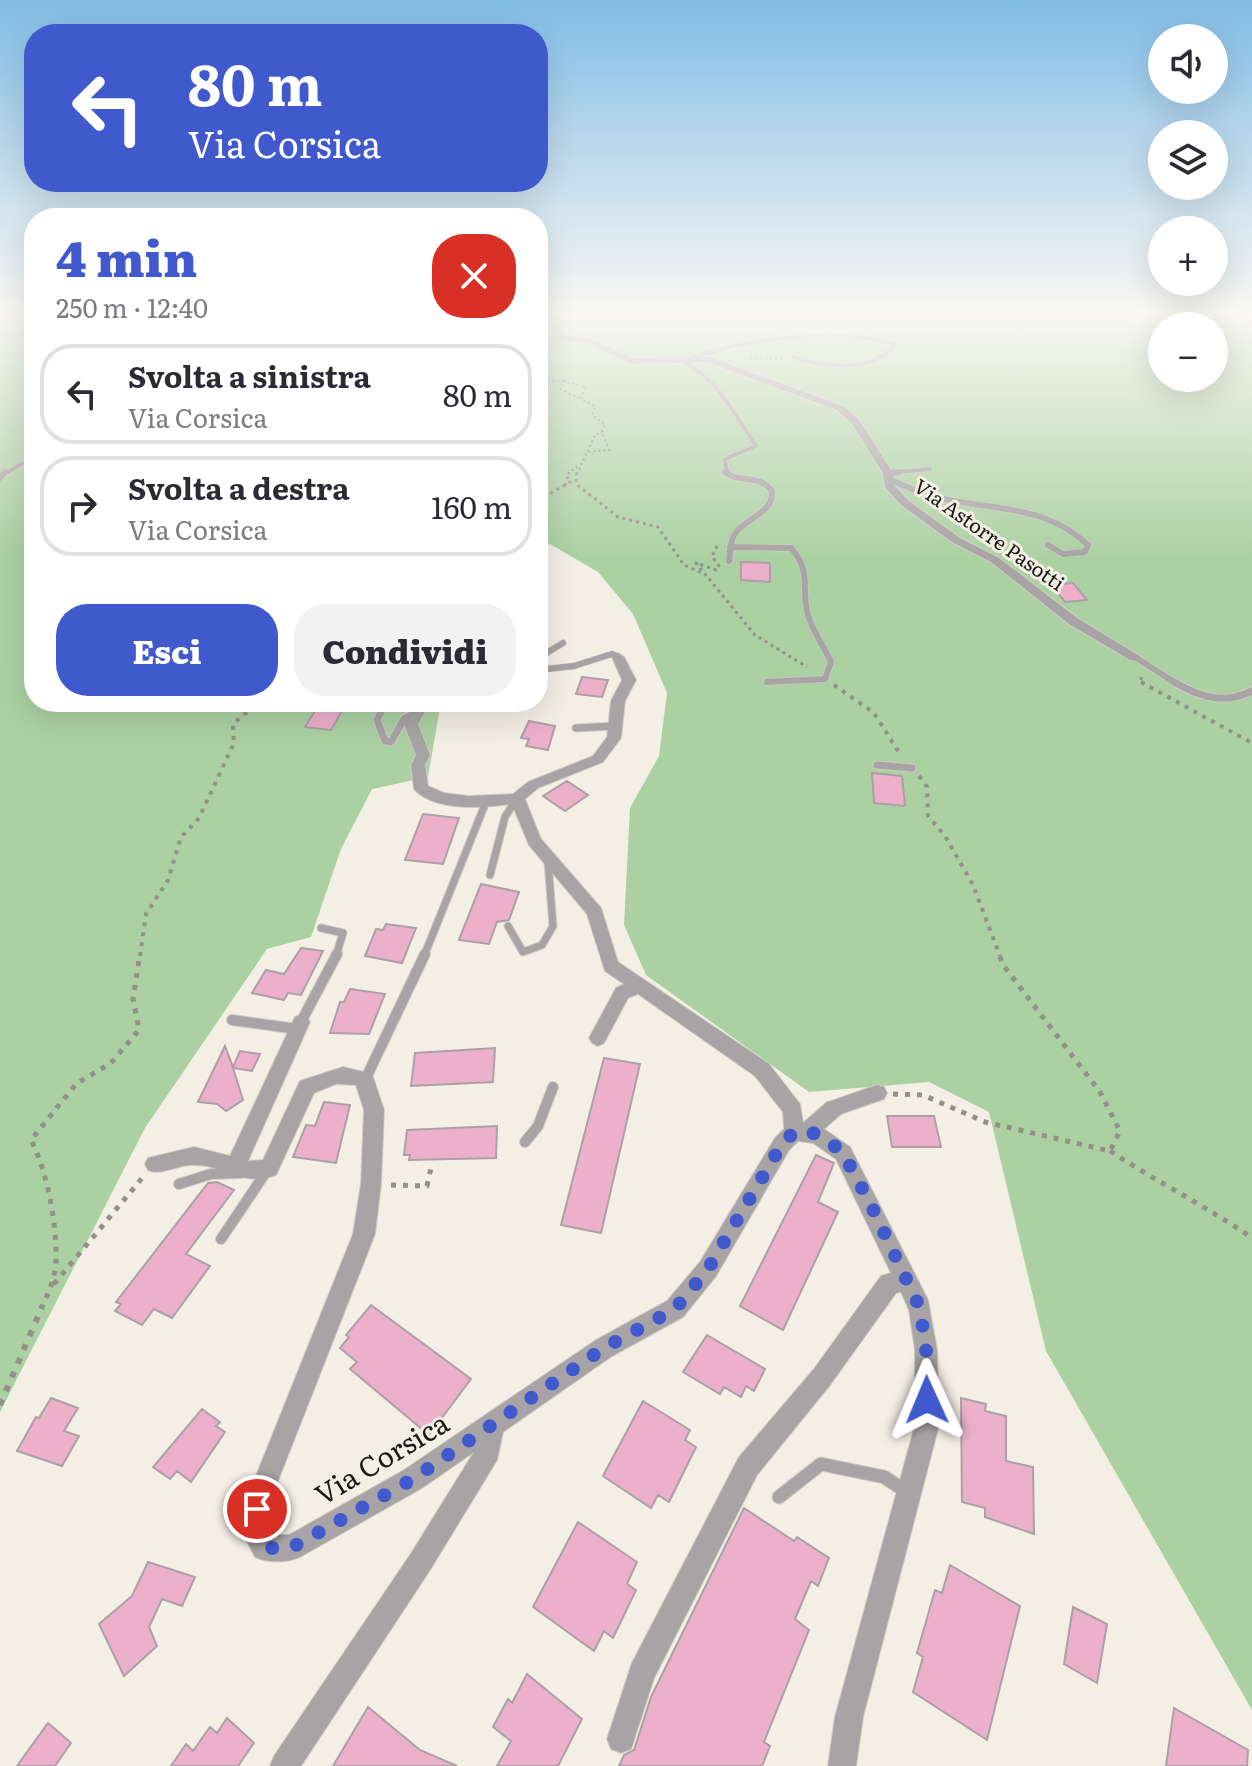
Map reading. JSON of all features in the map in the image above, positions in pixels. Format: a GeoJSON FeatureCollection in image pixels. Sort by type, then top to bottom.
{"type":"FeatureCollection","features":[{"type":"Feature","properties":{"kind":"street","name":"Via Astorre Pasotti"},"geometry":{"type":"LineString","coordinates":[[800,393],[840,408],[856,422],[888,476],[890,487],[918,512],[956,540],[995,560],[1073,621],[1135,657]]}},
{"type":"Feature","properties":{"kind":"street"},"geometry":{"type":"LineString","coordinates":[[418,712],[411,724],[423,755],[418,765],[421,789],[436,800],[468,798],[483,802],[517,798],[533,785],[598,759],[614,738],[618,701],[629,680],[618,657]]}},
{"type":"Feature","properties":{"kind":"street"},"geometry":{"type":"LineString","coordinates":[[517,798],[528,829],[548,862],[563,874],[595,912],[611,966],[762,1070],[793,1110],[801,1132],[825,1138],[843,1153],[920,1308],[926,1350],[927,1425],[849,1717],[842,1766]]}},
{"type":"Feature","properties":{"kind":"street"},"geometry":{"type":"LineString","coordinates":[[598,1038],[622,993],[638,986]]}},
{"type":"Feature","properties":{"kind":"street"},"geometry":{"type":"LineString","coordinates":[[240,1171],[299,1026]]}},
{"type":"Feature","properties":{"kind":"street"},"geometry":{"type":"LineString","coordinates":[[155,1164],[182,1156],[201,1156],[240,1171],[269,1168],[307,1087],[330,1076],[352,1074],[365,1080]]}},
{"type":"Feature","properties":{"kind":"street","name":"Via Corsica"},"geometry":{"type":"LineString","coordinates":[[365,1080],[374,1110],[371,1184],[364,1234],[262,1491],[253,1527],[264,1548],[291,1548],[413,1479],[491,1429],[604,1348],[675,1309],[708,1269],[782,1144],[834,1108],[877,1093]]}},
{"type":"Feature","properties":{"kind":"street"},"geometry":{"type":"LineString","coordinates":[[621,1739],[642,1673],[748,1466],[822,1377],[889,1284],[905,1280]]}},
{"type":"Feature","properties":{"kind":"street"},"geometry":{"type":"LineString","coordinates":[[284,1766],[466,1487],[488,1451],[491,1429]]}},
{"type":"Feature","properties":{"kind":"lane"},"geometry":{"type":"LineString","coordinates":[[721,393],[756,446],[725,459],[723,466],[728,477],[757,478],[769,486],[772,494],[768,508],[745,522],[730,547],[729,561]]}},
{"type":"Feature","properties":{"kind":"lane"},"geometry":{"type":"LineString","coordinates":[[0,478],[7,470],[23,463]]}},
{"type":"Feature","properties":{"kind":"lane"},"geometry":{"type":"LineString","coordinates":[[888,476],[930,469]]}},
{"type":"Feature","properties":{"kind":"lane"},"geometry":{"type":"LineString","coordinates":[[888,476],[938,498],[1002,505],[1037,514],[1062,524],[1088,545],[1085,552],[1074,556],[1048,545]]}},
{"type":"Feature","properties":{"kind":"lane"},"geometry":{"type":"LineString","coordinates":[[730,547],[791,548],[805,562],[809,584],[806,606],[831,662],[825,679],[767,682]]}},
{"type":"Feature","properties":{"kind":"lane"},"geometry":{"type":"LineString","coordinates":[[548,652],[563,643]]}},
{"type":"Feature","properties":{"kind":"lane"},"geometry":{"type":"LineString","coordinates":[[548,669],[574,666],[612,654],[618,657]]}},
{"type":"Feature","properties":{"kind":"lane"},"geometry":{"type":"LineString","coordinates":[[1135,657],[1181,685],[1214,700],[1243,698],[1252,691]]}},
{"type":"Feature","properties":{"kind":"lane"},"geometry":{"type":"LineString","coordinates":[[381,712],[377,720],[385,741],[391,742],[404,719],[414,712]]}},
{"type":"Feature","properties":{"kind":"lane"},"geometry":{"type":"LineString","coordinates":[[576,728],[616,726]]}},
{"type":"Feature","properties":{"kind":"lane"},"geometry":{"type":"LineString","coordinates":[[877,765],[912,768]]}},
{"type":"Feature","properties":{"kind":"lane"},"geometry":{"type":"LineString","coordinates":[[490,875],[505,817],[517,798]]}},
{"type":"Feature","properties":{"kind":"lane"},"geometry":{"type":"LineString","coordinates":[[365,1080],[440,924],[484,807]]}},
{"type":"Feature","properties":{"kind":"lane"},"geometry":{"type":"LineString","coordinates":[[508,926],[523,952],[542,945],[553,926],[548,862]]}},
{"type":"Feature","properties":{"kind":"lane"},"geometry":{"type":"LineString","coordinates":[[232,1020],[299,1026],[341,946],[343,933],[321,928]]}},
{"type":"Feature","properties":{"kind":"lane"},"geometry":{"type":"LineString","coordinates":[[525,1142],[538,1126],[553,1087]]}},
{"type":"Feature","properties":{"kind":"lane"},"geometry":{"type":"LineString","coordinates":[[221,1239],[269,1168]]}},
{"type":"Feature","properties":{"kind":"lane"},"geometry":{"type":"LineString","coordinates":[[179,1184],[211,1174],[240,1171]]}},
{"type":"Feature","properties":{"kind":"lane"},"geometry":{"type":"LineString","coordinates":[[779,1497],[821,1464],[884,1477],[908,1493]]}},
{"type":"Feature","properties":{"kind":"path"},"geometry":{"type":"LineString","coordinates":[[569,393],[595,406],[592,415],[605,424],[602,432],[609,450],[589,452]]}},
{"type":"Feature","properties":{"kind":"path"},"geometry":{"type":"LineString","coordinates":[[581,399],[583,393]]}},
{"type":"Feature","properties":{"kind":"path"},"geometry":{"type":"LineString","coordinates":[[548,496],[574,480],[595,435],[602,432]]}},
{"type":"Feature","properties":{"kind":"path"},"geometry":{"type":"LineString","coordinates":[[565,486],[569,471],[581,463]]}},
{"type":"Feature","properties":{"kind":"path"},"geometry":{"type":"LineString","coordinates":[[574,480],[618,517],[658,527],[684,565],[706,575]]}},
{"type":"Feature","properties":{"kind":"path"},"geometry":{"type":"LineString","coordinates":[[548,491],[557,491]]}},
{"type":"Feature","properties":{"kind":"path"},"geometry":{"type":"LineString","coordinates":[[745,522],[732,528],[716,547],[712,556],[719,566],[716,570],[696,563],[755,635],[873,708],[887,725],[901,757],[927,787],[928,816],[961,861],[984,907],[1003,965],[1100,1092],[1120,1131],[1110,1151]]}},
{"type":"Feature","properties":{"kind":"path"},"geometry":{"type":"LineString","coordinates":[[1164,699],[1252,743]]}},
{"type":"Feature","properties":{"kind":"path"},"geometry":{"type":"LineString","coordinates":[[0,1405],[52,1285],[56,1261],[47,1184],[40,1175],[37,1150],[31,1140],[76,1084],[111,1063],[139,1030],[133,999],[146,914],[168,880],[181,837],[199,818],[234,743],[233,724],[247,712]]}},
{"type":"Feature","properties":{"kind":"path"},"geometry":{"type":"LineString","coordinates":[[877,1093],[923,1095],[985,1122],[1110,1151],[1156,1181],[1198,1201],[1252,1238]]}},
{"type":"Feature","properties":{"kind":"path"},"geometry":{"type":"LineString","coordinates":[[52,1285],[155,1164]]}},
{"type":"Feature","properties":{"kind":"path"},"geometry":{"type":"LineString","coordinates":[[371,1184],[427,1186],[431,1168]]}},
{"type":"Feature","properties":{"kind":"green space"},"geometry":{"type":"Polygon","coordinates":[[[0,393],[24,393],[24,712],[439,712],[428,777],[372,789],[341,849],[311,937],[267,949],[145,1128],[0,1412],[0,393]]]}},
{"type":"Feature","properties":{"kind":"green space"},"geometry":{"type":"Polygon","coordinates":[[[548,393],[1252,393],[1252,1710],[1046,1351],[989,1112],[929,1082],[809,1092],[646,975],[624,925],[630,808],[659,756],[667,693],[633,614],[598,572],[548,543],[548,393]]]}},
{"type":"Feature","properties":{"kind":"building"},"geometry":{"type":"Polygon","coordinates":[[[741,562],[770,563],[770,582],[741,580],[741,562]]]}},
{"type":"Feature","properties":{"kind":"building"},"geometry":{"type":"Polygon","coordinates":[[[1073,583],[1087,600],[1065,602],[1052,585],[1073,583]]]}},
{"type":"Feature","properties":{"kind":"building"},"geometry":{"type":"Polygon","coordinates":[[[582,677],[608,680],[602,697],[576,694],[582,677]]]}},
{"type":"Feature","properties":{"kind":"building"},"geometry":{"type":"Polygon","coordinates":[[[314,712],[342,712],[331,730],[305,727],[314,712]]]}},
{"type":"Feature","properties":{"kind":"building"},"geometry":{"type":"Polygon","coordinates":[[[529,721],[555,726],[548,750],[526,746],[529,739],[521,738],[529,721]]]}},
{"type":"Feature","properties":{"kind":"building"},"geometry":{"type":"Polygon","coordinates":[[[872,773],[902,776],[905,806],[874,803],[872,773]]]}},
{"type":"Feature","properties":{"kind":"building"},"geometry":{"type":"Polygon","coordinates":[[[567,781],[588,795],[565,811],[543,796],[567,781]]]}},
{"type":"Feature","properties":{"kind":"building"},"geometry":{"type":"Polygon","coordinates":[[[423,814],[459,818],[443,864],[405,860],[423,814]]]}},
{"type":"Feature","properties":{"kind":"building"},"geometry":{"type":"Polygon","coordinates":[[[481,884],[519,892],[509,920],[497,922],[489,944],[459,940],[481,884]]]}},
{"type":"Feature","properties":{"kind":"building"},"geometry":{"type":"Polygon","coordinates":[[[386,924],[416,928],[402,963],[365,956],[376,929],[383,930],[386,924]]]}},
{"type":"Feature","properties":{"kind":"building"},"geometry":{"type":"Polygon","coordinates":[[[301,948],[323,951],[301,995],[288,993],[284,1000],[252,993],[266,970],[284,974],[301,948]]]}},
{"type":"Feature","properties":{"kind":"building"},"geometry":{"type":"Polygon","coordinates":[[[350,989],[385,994],[369,1034],[330,1033],[340,1002],[344,1002],[350,989]]]}},
{"type":"Feature","properties":{"kind":"building"},"geometry":{"type":"Polygon","coordinates":[[[225,1046],[233,1067],[240,1051],[260,1054],[252,1071],[233,1068],[243,1100],[226,1111],[217,1104],[198,1102],[225,1046]]]}},
{"type":"Feature","properties":{"kind":"building"},"geometry":{"type":"Polygon","coordinates":[[[495,1048],[493,1082],[411,1086],[415,1053],[495,1048]]]}},
{"type":"Feature","properties":{"kind":"building"},"geometry":{"type":"Polygon","coordinates":[[[604,1058],[640,1064],[601,1233],[561,1225],[604,1058]]]}},
{"type":"Feature","properties":{"kind":"building"},"geometry":{"type":"Polygon","coordinates":[[[324,1102],[350,1105],[336,1163],[293,1157],[306,1125],[315,1126],[324,1102]]]}},
{"type":"Feature","properties":{"kind":"building"},"geometry":{"type":"Polygon","coordinates":[[[887,1116],[934,1116],[941,1147],[892,1147],[887,1116]]]}},
{"type":"Feature","properties":{"kind":"building"},"geometry":{"type":"Polygon","coordinates":[[[497,1126],[496,1158],[409,1160],[410,1155],[404,1155],[407,1130],[497,1126]]]}},
{"type":"Feature","properties":{"kind":"building"},"geometry":{"type":"Polygon","coordinates":[[[816,1155],[834,1163],[818,1202],[838,1212],[783,1330],[740,1306],[816,1155]]]}},
{"type":"Feature","properties":{"kind":"building"},"geometry":{"type":"Polygon","coordinates":[[[217,1182],[234,1190],[186,1254],[210,1266],[172,1318],[154,1309],[142,1325],[115,1311],[121,1304],[116,1302],[208,1183],[217,1182]]]}},
{"type":"Feature","properties":{"kind":"building"},"geometry":{"type":"Polygon","coordinates":[[[371,1305],[471,1379],[429,1435],[350,1369],[357,1362],[340,1348],[349,1337],[346,1335],[371,1305]]]}},
{"type":"Feature","properties":{"kind":"building"},"geometry":{"type":"Polygon","coordinates":[[[707,1335],[765,1369],[754,1391],[746,1386],[741,1397],[724,1387],[720,1394],[683,1372],[707,1335]]]}},
{"type":"Feature","properties":{"kind":"building"},"geometry":{"type":"Polygon","coordinates":[[[51,1398],[78,1408],[64,1431],[79,1436],[62,1466],[17,1451],[51,1398]]]}},
{"type":"Feature","properties":{"kind":"building"},"geometry":{"type":"Polygon","coordinates":[[[961,1398],[986,1404],[985,1411],[1006,1416],[1006,1461],[1033,1467],[1034,1534],[985,1517],[985,1508],[962,1502],[961,1398]]]}},
{"type":"Feature","properties":{"kind":"building"},"geometry":{"type":"Polygon","coordinates":[[[643,1401],[690,1430],[685,1440],[696,1447],[669,1502],[658,1495],[651,1508],[603,1476],[643,1401]]]}},
{"type":"Feature","properties":{"kind":"building"},"geometry":{"type":"Polygon","coordinates":[[[202,1409],[220,1422],[216,1426],[225,1432],[191,1482],[177,1471],[170,1479],[153,1467],[202,1409]]]}},
{"type":"Feature","properties":{"kind":"building"},"geometry":{"type":"Polygon","coordinates":[[[744,1508],[794,1541],[797,1537],[829,1558],[818,1586],[811,1581],[795,1619],[809,1630],[764,1742],[770,1746],[762,1766],[619,1766],[624,1755],[634,1750],[651,1697],[744,1508]]]}},
{"type":"Feature","properties":{"kind":"building"},"geometry":{"type":"Polygon","coordinates":[[[578,1522],[637,1562],[627,1584],[636,1590],[613,1638],[604,1631],[594,1651],[533,1607],[578,1522]]]}},
{"type":"Feature","properties":{"kind":"building"},"geometry":{"type":"Polygon","coordinates":[[[148,1562],[195,1577],[182,1606],[162,1599],[149,1627],[157,1646],[124,1676],[99,1624],[132,1596],[148,1562]]]}},
{"type":"Feature","properties":{"kind":"building"},"geometry":{"type":"Polygon","coordinates":[[[950,1565],[1020,1606],[987,1740],[913,1692],[923,1657],[917,1653],[935,1590],[942,1593],[950,1565]]]}},
{"type":"Feature","properties":{"kind":"building"},"geometry":{"type":"Polygon","coordinates":[[[1073,1607],[1107,1624],[1097,1683],[1064,1664],[1073,1607]]]}},
{"type":"Feature","properties":{"kind":"building"},"geometry":{"type":"Polygon","coordinates":[[[527,1674],[582,1719],[558,1766],[497,1766],[511,1741],[493,1727],[508,1699],[512,1703],[527,1674]]]}},
{"type":"Feature","properties":{"kind":"building"},"geometry":{"type":"Polygon","coordinates":[[[368,1707],[420,1750],[457,1766],[333,1766],[368,1707]]]}},
{"type":"Feature","properties":{"kind":"building"},"geometry":{"type":"Polygon","coordinates":[[[1174,1708],[1248,1750],[1247,1766],[1166,1766],[1174,1708]]]}},
{"type":"Feature","properties":{"kind":"building"},"geometry":{"type":"Polygon","coordinates":[[[227,1718],[254,1743],[238,1766],[171,1766],[186,1744],[193,1751],[210,1727],[217,1733],[227,1718]]]}},
{"type":"Feature","properties":{"kind":"building"},"geometry":{"type":"Polygon","coordinates":[[[48,1723],[71,1743],[55,1766],[17,1766],[48,1723]]]}},
{"type":"Feature","properties":{"kind":"route"},"geometry":{"type":"LineString","coordinates":[[257,1509],[253,1527],[264,1548],[291,1548],[413,1479],[491,1429],[604,1348],[675,1309],[708,1269],[782,1144],[794,1132],[808,1131],[825,1138],[843,1153],[869,1201],[920,1308],[926,1350],[927,1400]]}}]}
